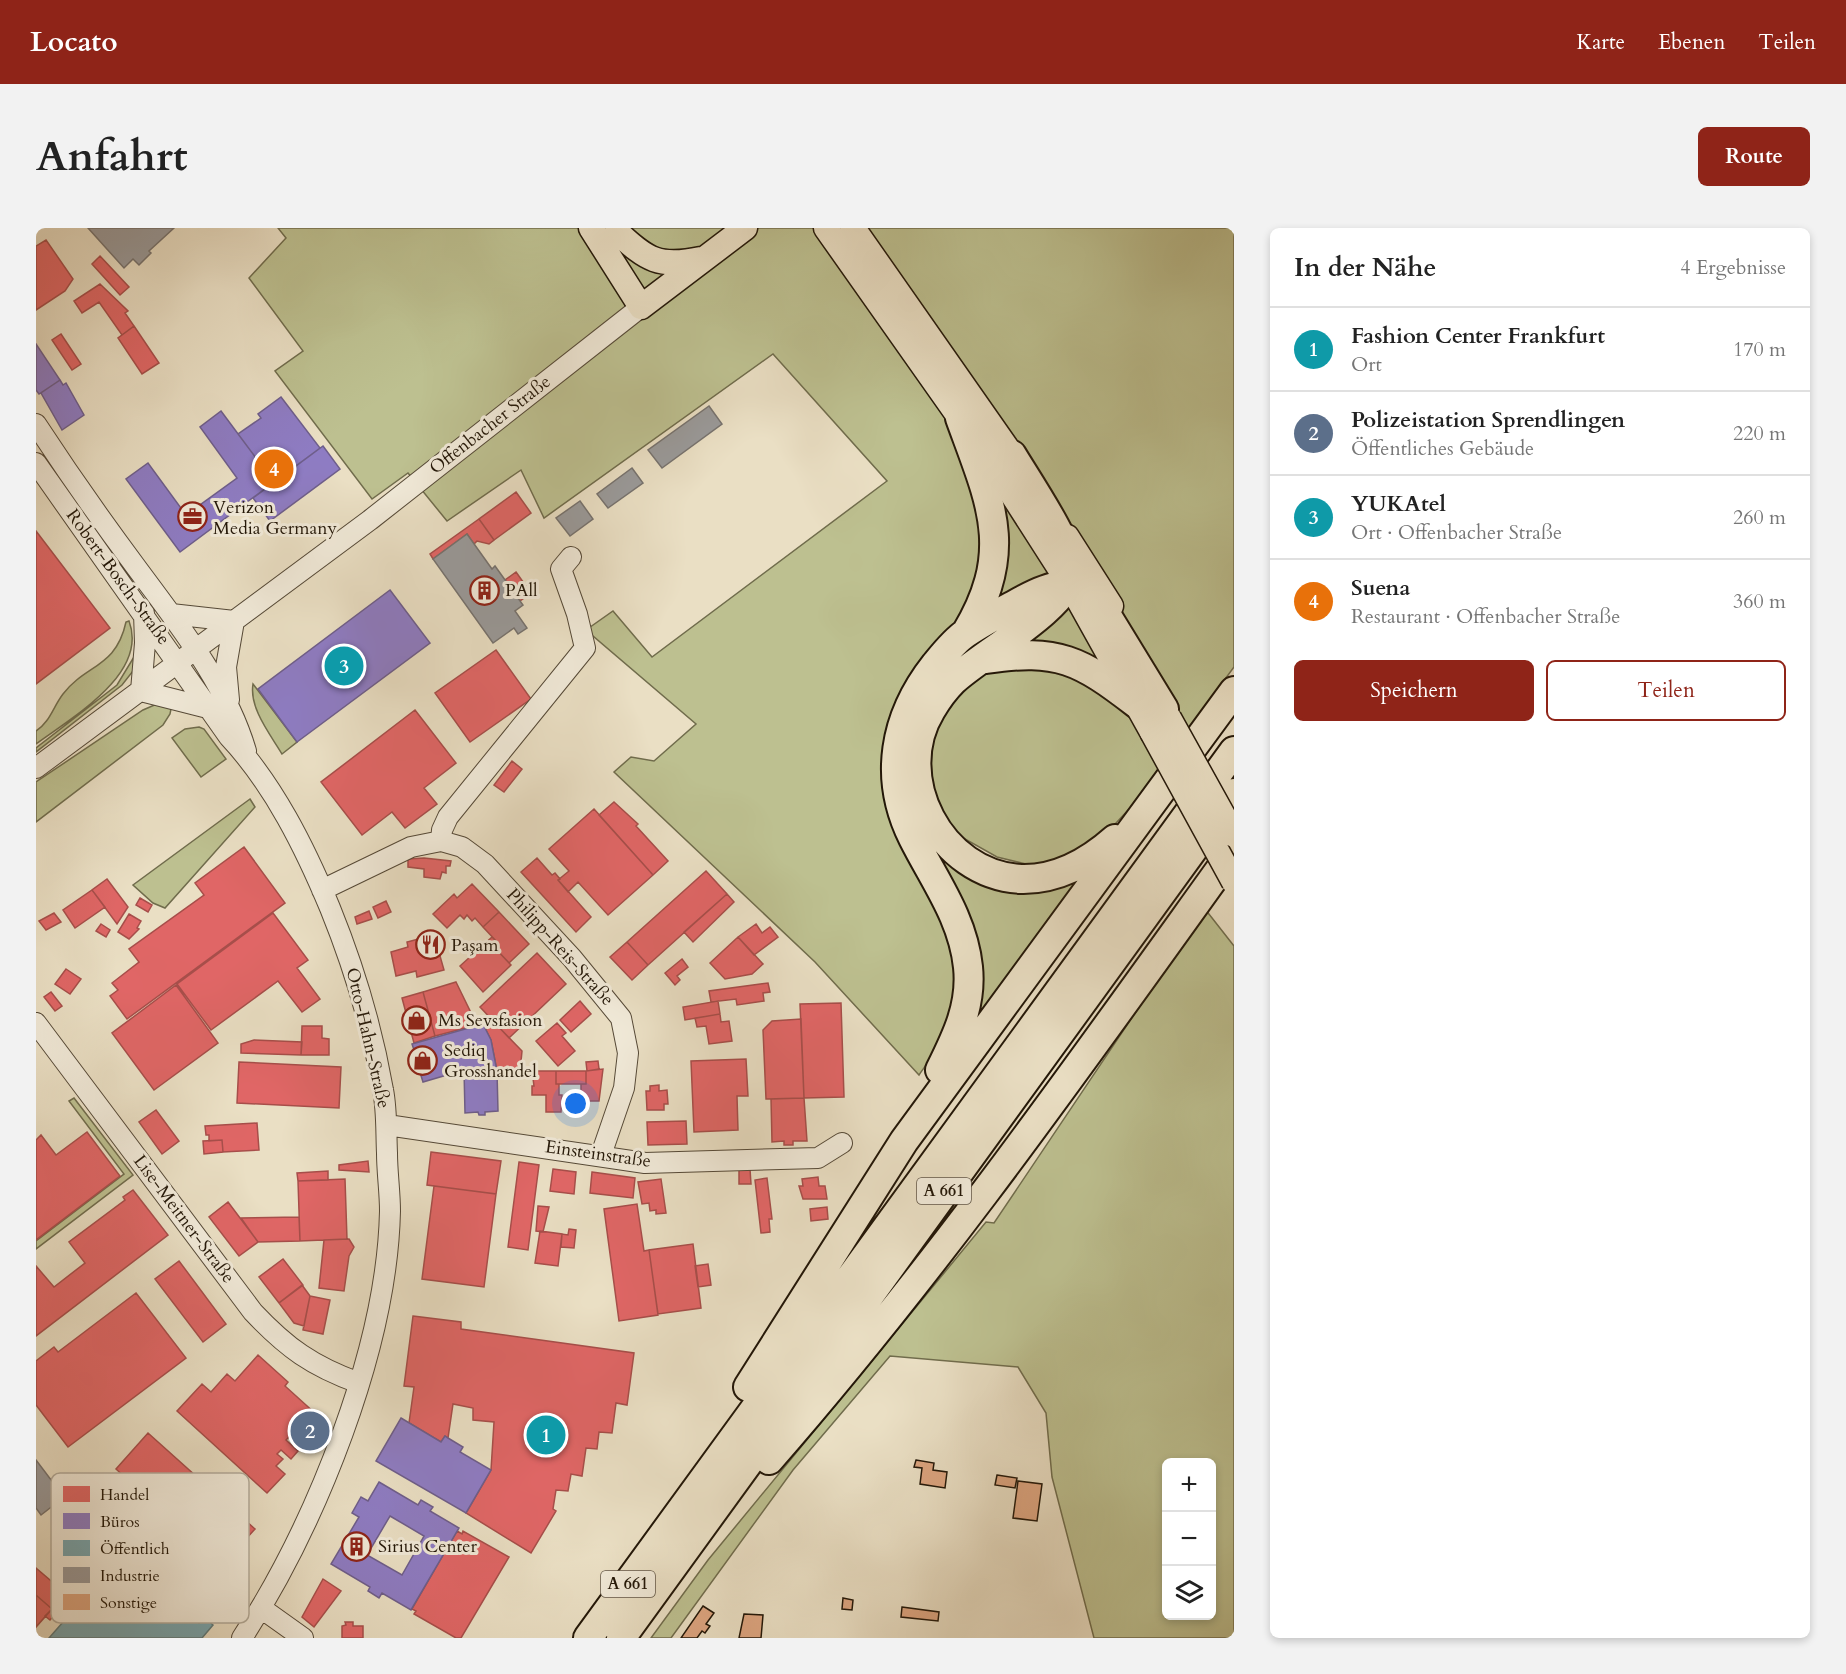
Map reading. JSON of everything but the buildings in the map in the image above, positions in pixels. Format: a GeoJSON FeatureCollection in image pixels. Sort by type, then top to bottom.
{"type":"FeatureCollection","features":[{"type":"Feature","properties":{"kind":"highway"},"geometry":{"type":"LineString","coordinates":[[904,1142],[961,1025],[967,1003],[968,977],[963,943],[955,918],[912,836],[901,809],[896,781],[896,747],[906,713],[922,683],[966,633],[988,591],[995,548],[991,510],[986,488],[960,418]]}},
{"type":"Feature","properties":{"kind":"highway"},"geometry":{"type":"LineString","coordinates":[[1012,455],[1068,555],[1072,573],[1069,583],[1040,615],[954,681],[942,694],[922,726],[917,742],[915,760],[921,798],[933,825],[955,851],[1000,875],[1018,879],[1065,872],[1084,862],[1105,848],[1147,809]]}},
{"type":"Feature","properties":{"kind":"highway"},"geometry":{"type":"LineString","coordinates":[[966,633],[1025,599],[1069,583],[1084,588],[1098,601],[1162,719]]}},
{"type":"Feature","properties":{"kind":"highway"},"geometry":{"type":"LineString","coordinates":[[984,659],[1022,654],[1041,654],[1063,658],[1089,671],[1137,704]]}},
{"type":"Feature","properties":{"kind":"highway"},"geometry":{"type":"LineString","coordinates":[[667,1529],[748,1386],[904,1142],[1234,691]]}},
{"type":"Feature","properties":{"kind":"highway","name":"A 661"},"geometry":{"type":"LineString","coordinates":[[588,1638],[1234,751]]}},
{"type":"Feature","properties":{"kind":"highway","name":"A 661"},"geometry":{"type":"LineString","coordinates":[[621,1638],[1234,793]]}},
{"type":"Feature","properties":{"kind":"highway"},"geometry":{"type":"LineString","coordinates":[[656,1590],[810,1413],[940,1250],[1234,850]]}},
{"type":"Feature","properties":{"kind":"main road"},"geometry":{"type":"LineString","coordinates":[[591,228],[642,306],[651,289],[648,278],[615,230]]}},
{"type":"Feature","properties":{"kind":"main road","name":"Offenbacher Straße"},"geometry":{"type":"LineString","coordinates":[[642,306],[746,228]]}},
{"type":"Feature","properties":{"kind":"main road"},"geometry":{"type":"LineString","coordinates":[[826,228],[996,469],[1069,583],[1137,704],[1162,719],[1234,835]]}},
{"type":"Feature","properties":{"kind":"main road"},"geometry":{"type":"LineString","coordinates":[[853,228],[1012,455],[1116,613],[1234,882]]}},
{"type":"Feature","properties":{"kind":"main road"},"geometry":{"type":"LineString","coordinates":[[615,230],[636,250],[663,264],[706,258]]}},
{"type":"Feature","properties":{"kind":"street","name":"Offenbacher Straße"},"geometry":{"type":"LineString","coordinates":[[36,768],[370,520],[642,306]]}},
{"type":"Feature","properties":{"kind":"street","name":"Robert-Bosch-Straße"},"geometry":{"type":"LineString","coordinates":[[36,424],[75,484],[171,614],[187,656]]}},
{"type":"Feature","properties":{"kind":"street","name":"Robert-Bosch-Straße"},"geometry":{"type":"LineString","coordinates":[[36,463],[144,612],[187,656]]}},
{"type":"Feature","properties":{"kind":"street"},"geometry":{"type":"LineString","coordinates":[[322,890],[411,847],[441,841],[442,830],[448,817],[585,648],[577,614],[561,569],[571,557]]}},
{"type":"Feature","properties":{"kind":"street"},"geometry":{"type":"LineString","coordinates":[[144,612],[145,643],[141,691],[208,708]]}},
{"type":"Feature","properties":{"kind":"street","name":"Robert-Bosch-Straße"},"geometry":{"type":"LineString","coordinates":[[171,614],[234,621]]}},
{"type":"Feature","properties":{"kind":"street"},"geometry":{"type":"LineString","coordinates":[[229,706],[226,667],[234,621]]}},
{"type":"Feature","properties":{"kind":"street","name":"Otto-Hahn-Straße"},"geometry":{"type":"LineString","coordinates":[[187,656],[229,706],[248,757]]}},
{"type":"Feature","properties":{"kind":"street","name":"Otto-Hahn-Straße"},"geometry":{"type":"LineString","coordinates":[[187,656],[208,708],[248,757],[288,822],[322,890],[362,996],[384,1091],[387,1125],[390,1212],[378,1306],[359,1383],[315,1501],[292,1552],[242,1638]]}},
{"type":"Feature","properties":{"kind":"street","name":"Philipp-Reis-Straße"},"geometry":{"type":"LineString","coordinates":[[441,841],[462,848],[485,864],[579,966],[621,1018],[628,1053],[624,1088],[601,1155]]}},
{"type":"Feature","properties":{"kind":"street","name":"Lise-Meitner-Straße"},"geometry":{"type":"LineString","coordinates":[[36,1023],[253,1312],[281,1342],[303,1357],[327,1372],[359,1383]]}},
{"type":"Feature","properties":{"kind":"street","name":"Einsteinstraße"},"geometry":{"type":"LineString","coordinates":[[387,1125],[645,1163],[818,1158],[842,1143]]}},
{"type":"Feature","properties":{"kind":"street"},"geometry":{"type":"LineString","coordinates":[[261,1608],[303,1638]]}},
{"type":"Feature","properties":{"kind":"green space"},"geometry":{"type":"Polygon","coordinates":[[[278,228],[1234,228],[1234,667],[1130,808],[1103,837],[1075,857],[1034,866],[997,857],[951,831],[936,837],[951,855],[968,868],[988,877],[1010,882],[1054,879],[1075,873],[1095,863],[974,1029],[972,1027],[977,975],[974,952],[961,908],[926,840],[912,846],[949,928],[959,972],[959,995],[954,1023],[919,1075],[815,962],[614,772],[631,757],[654,761],[696,724],[586,630],[613,611],[652,657],[887,481],[773,354],[544,518],[521,470],[447,521],[408,473],[372,499],[275,371],[303,351],[249,278],[286,238],[278,228]]]}},
{"type":"Feature","properties":{"kind":"green space"},"geometry":{"type":"Polygon","coordinates":[[[129,621],[132,640],[128,659],[118,676],[86,708],[36,744],[36,731],[48,719],[63,694],[72,684],[108,657],[121,637],[126,622],[129,621]]]}},
{"type":"Feature","properties":{"kind":"green space"},"geometry":{"type":"Polygon","coordinates":[[[137,652],[133,671],[122,685],[36,752],[36,748],[117,685],[137,652]]]}},
{"type":"Feature","properties":{"kind":"green space"},"geometry":{"type":"Polygon","coordinates":[[[253,684],[297,742],[282,754],[257,711],[253,684]]]}},
{"type":"Feature","properties":{"kind":"green space"},"geometry":{"type":"Polygon","coordinates":[[[159,703],[172,704],[170,714],[163,725],[36,822],[36,782],[143,710],[159,703]]]}},
{"type":"Feature","properties":{"kind":"green space"},"geometry":{"type":"Polygon","coordinates":[[[199,727],[204,729],[226,759],[201,777],[172,738],[185,729],[199,727]]]}},
{"type":"Feature","properties":{"kind":"green space"},"geometry":{"type":"Polygon","coordinates":[[[250,799],[255,807],[165,908],[153,903],[133,885],[250,799]]]}},
{"type":"Feature","properties":{"kind":"green space"},"geometry":{"type":"Polygon","coordinates":[[[1205,909],[1234,946],[1234,1638],[1094,1638],[1052,1477],[1046,1413],[1018,1367],[890,1356],[793,1470],[671,1638],[651,1638],[708,1560],[986,1222],[994,1223],[1205,909]]]}},
{"type":"Feature","properties":{"kind":"green space"},"geometry":{"type":"Polygon","coordinates":[[[74,1098],[133,1175],[36,1249],[36,1241],[124,1174],[69,1101],[74,1098]]]}},
{"type":"Feature","properties":{"kind":"place","name":"Suena"},"geometry":{"type":"Point","coordinates":[274,469]}},
{"type":"Feature","properties":{"kind":"place","name":"Verizon Media Germany"},"geometry":{"type":"Point","coordinates":[192,517]}},
{"type":"Feature","properties":{"kind":"place","name":"PAll"},"geometry":{"type":"Point","coordinates":[484,590]}},
{"type":"Feature","properties":{"kind":"place","name":"YUKAtel"},"geometry":{"type":"Point","coordinates":[344,666]}},
{"type":"Feature","properties":{"kind":"place","name":"Paşam"},"geometry":{"type":"Point","coordinates":[430,945]}},
{"type":"Feature","properties":{"kind":"place","name":"Ms Sevsfasion"},"geometry":{"type":"Point","coordinates":[417,1020]}},
{"type":"Feature","properties":{"kind":"place","name":"Sediq Grosshandel"},"geometry":{"type":"Point","coordinates":[423,1060]}},
{"type":"Feature","properties":{"kind":"place","name":"Polizeistation Sprendlingen"},"geometry":{"type":"Point","coordinates":[310,1431]}},
{"type":"Feature","properties":{"kind":"place","name":"Fashion Center Frankfurt"},"geometry":{"type":"Point","coordinates":[546,1435]}},
{"type":"Feature","properties":{"kind":"place","name":"Sirius Center"},"geometry":{"type":"Point","coordinates":[357,1546]}}]}
